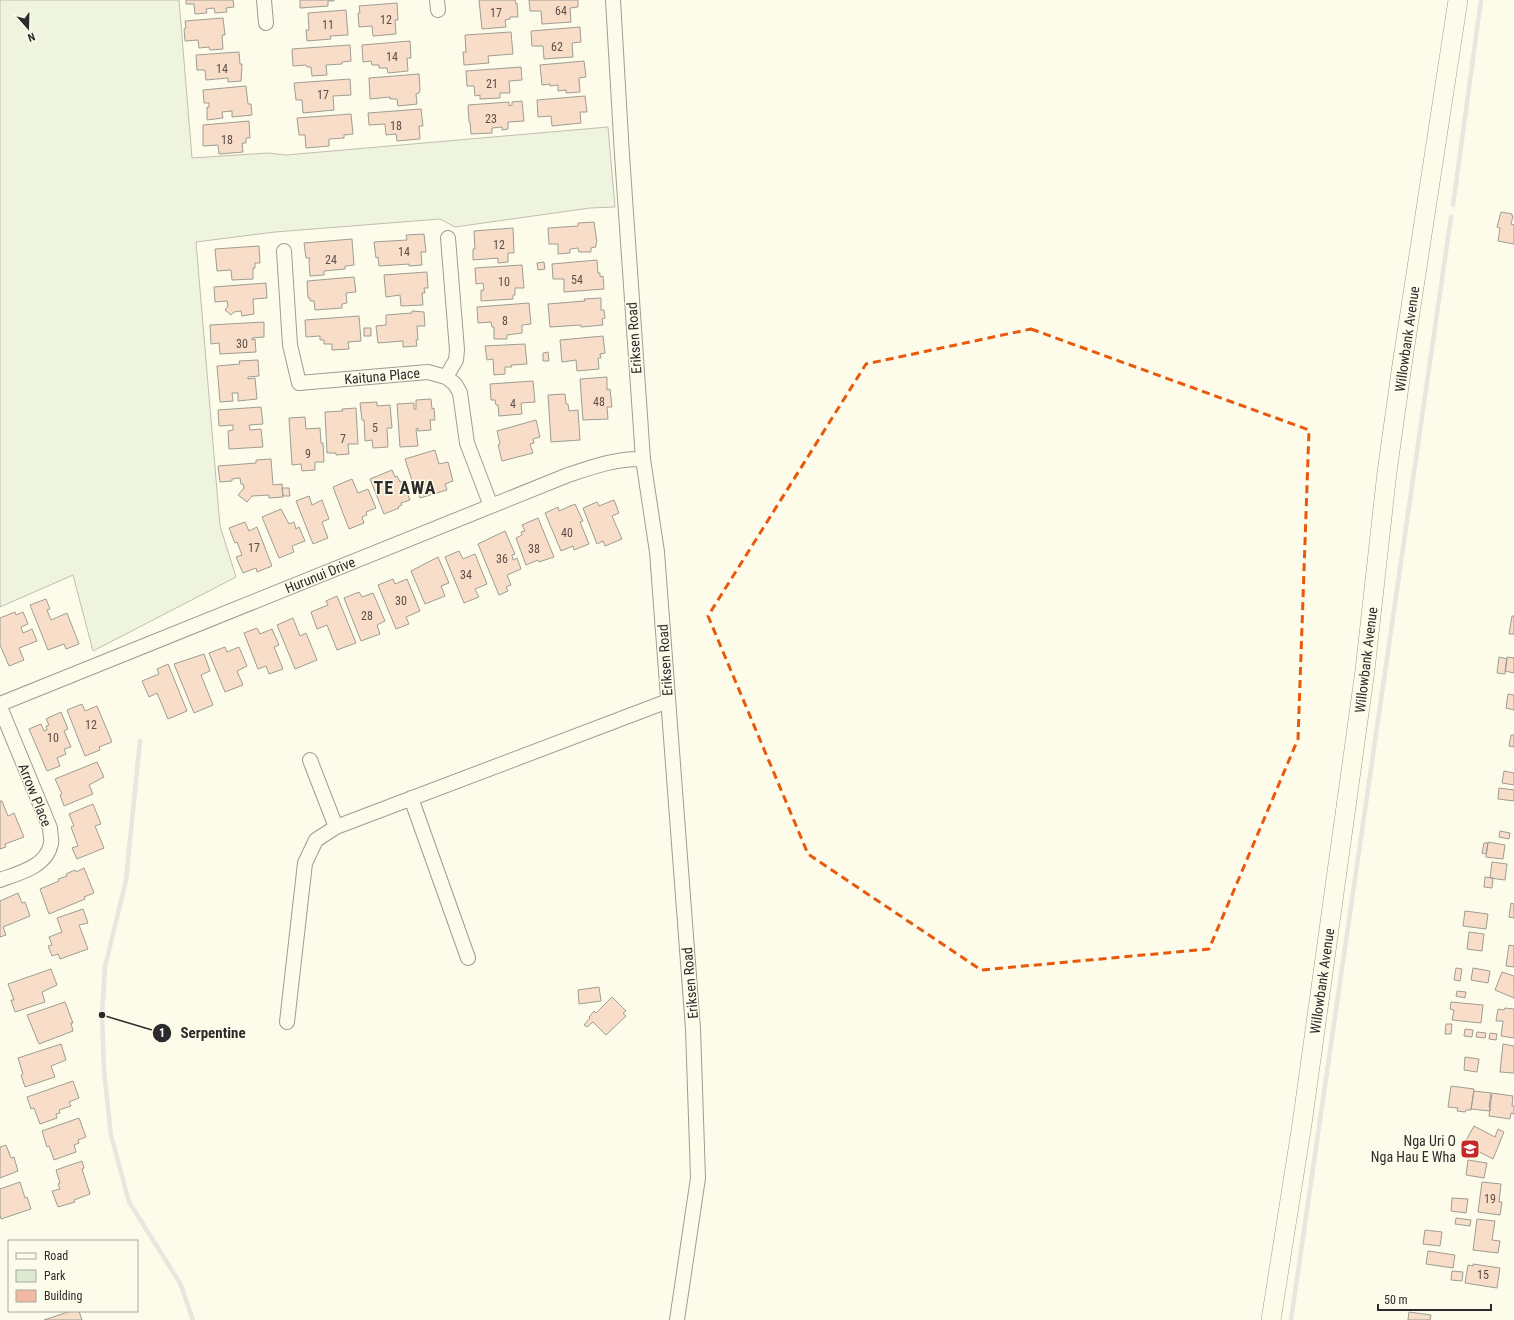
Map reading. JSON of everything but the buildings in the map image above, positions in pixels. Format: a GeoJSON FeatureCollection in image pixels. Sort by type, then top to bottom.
{"type":"FeatureCollection","features":[{"type":"Feature","properties":{"kind":"main road","name":"Willowbank Avenue"},"geometry":{"type":"LineString","coordinates":[[1271,1320],[1302,1124],[1365,670],[1387,472],[1402,366],[1458,0]]}},
{"type":"Feature","properties":{"kind":"street"},"geometry":{"type":"LineString","coordinates":[[264,0],[266,23]]}},
{"type":"Feature","properties":{"kind":"street","name":"Eriksen Road"},"geometry":{"type":"LineString","coordinates":[[613,0],[643,459],[657,552],[694,1029],[698,1178],[677,1320]]}},
{"type":"Feature","properties":{"kind":"street"},"geometry":{"type":"LineString","coordinates":[[448,238],[457,350],[456,360],[446,377],[455,384],[460,393],[468,443],[491,506]]}},
{"type":"Feature","properties":{"kind":"street","name":"Kaituna Place"},"geometry":{"type":"LineString","coordinates":[[284,251],[290,345],[299,383],[428,372],[446,377]]}},
{"type":"Feature","properties":{"kind":"street","name":"Hurunui Drive"},"geometry":{"type":"LineString","coordinates":[[0,704],[568,476],[595,466],[630,458],[643,459]]}},
{"type":"Feature","properties":{"kind":"street"},"geometry":{"type":"LineString","coordinates":[[287,1022],[305,863],[316,840],[336,827],[668,701]]}},
{"type":"Feature","properties":{"kind":"street","name":"Arrow Place"},"geometry":{"type":"LineString","coordinates":[[0,707],[50,828],[51,842],[48,854],[39,862],[29,869],[0,880]]}},
{"type":"Feature","properties":{"kind":"street"},"geometry":{"type":"LineString","coordinates":[[310,760],[336,827]]}},
{"type":"Feature","properties":{"kind":"street"},"geometry":{"type":"LineString","coordinates":[[411,798],[468,958]]}},
{"type":"Feature","properties":{"kind":"highlighted area"},"geometry":{"type":"Polygon","coordinates":[[[1031,329],[1309,430],[1298,739],[1209,949],[981,970],[808,854],[708,616],[866,364],[1031,329]]]}},
{"type":"Feature","properties":{"kind":"green space"},"geometry":{"type":"Polygon","coordinates":[[[0,0],[179,0],[192,158],[268,153],[286,155],[608,127],[615,207],[590,208],[455,227],[440,219],[275,232],[196,242],[220,526],[236,577],[93,651],[73,575],[0,607],[0,0]]]}},
{"type":"Feature","properties":{"kind":"waterway"},"geometry":{"type":"LineString","coordinates":[[1453,205],[1481,0]]}},
{"type":"Feature","properties":{"kind":"waterway"},"geometry":{"type":"LineString","coordinates":[[1291,1320],[1451,217]]}},
{"type":"Feature","properties":{"kind":"waterway"},"geometry":{"type":"LineString","coordinates":[[140,741],[126,880],[105,967],[102,1015],[104,1071],[111,1135],[129,1202],[180,1283],[193,1320]]}},
{"type":"Feature","properties":{"kind":"place","name":"Serpentine"},"geometry":{"type":"Point","coordinates":[102,1015]}},
{"type":"Feature","properties":{"kind":"place","name":"Nga Uri O Nga Hau E Wha"},"geometry":{"type":"Point","coordinates":[1470,1149]}},
{"type":"Feature","properties":{"kind":"district","name":"TE AWA"},"geometry":{"type":"Point","coordinates":[405,488]}}]}
